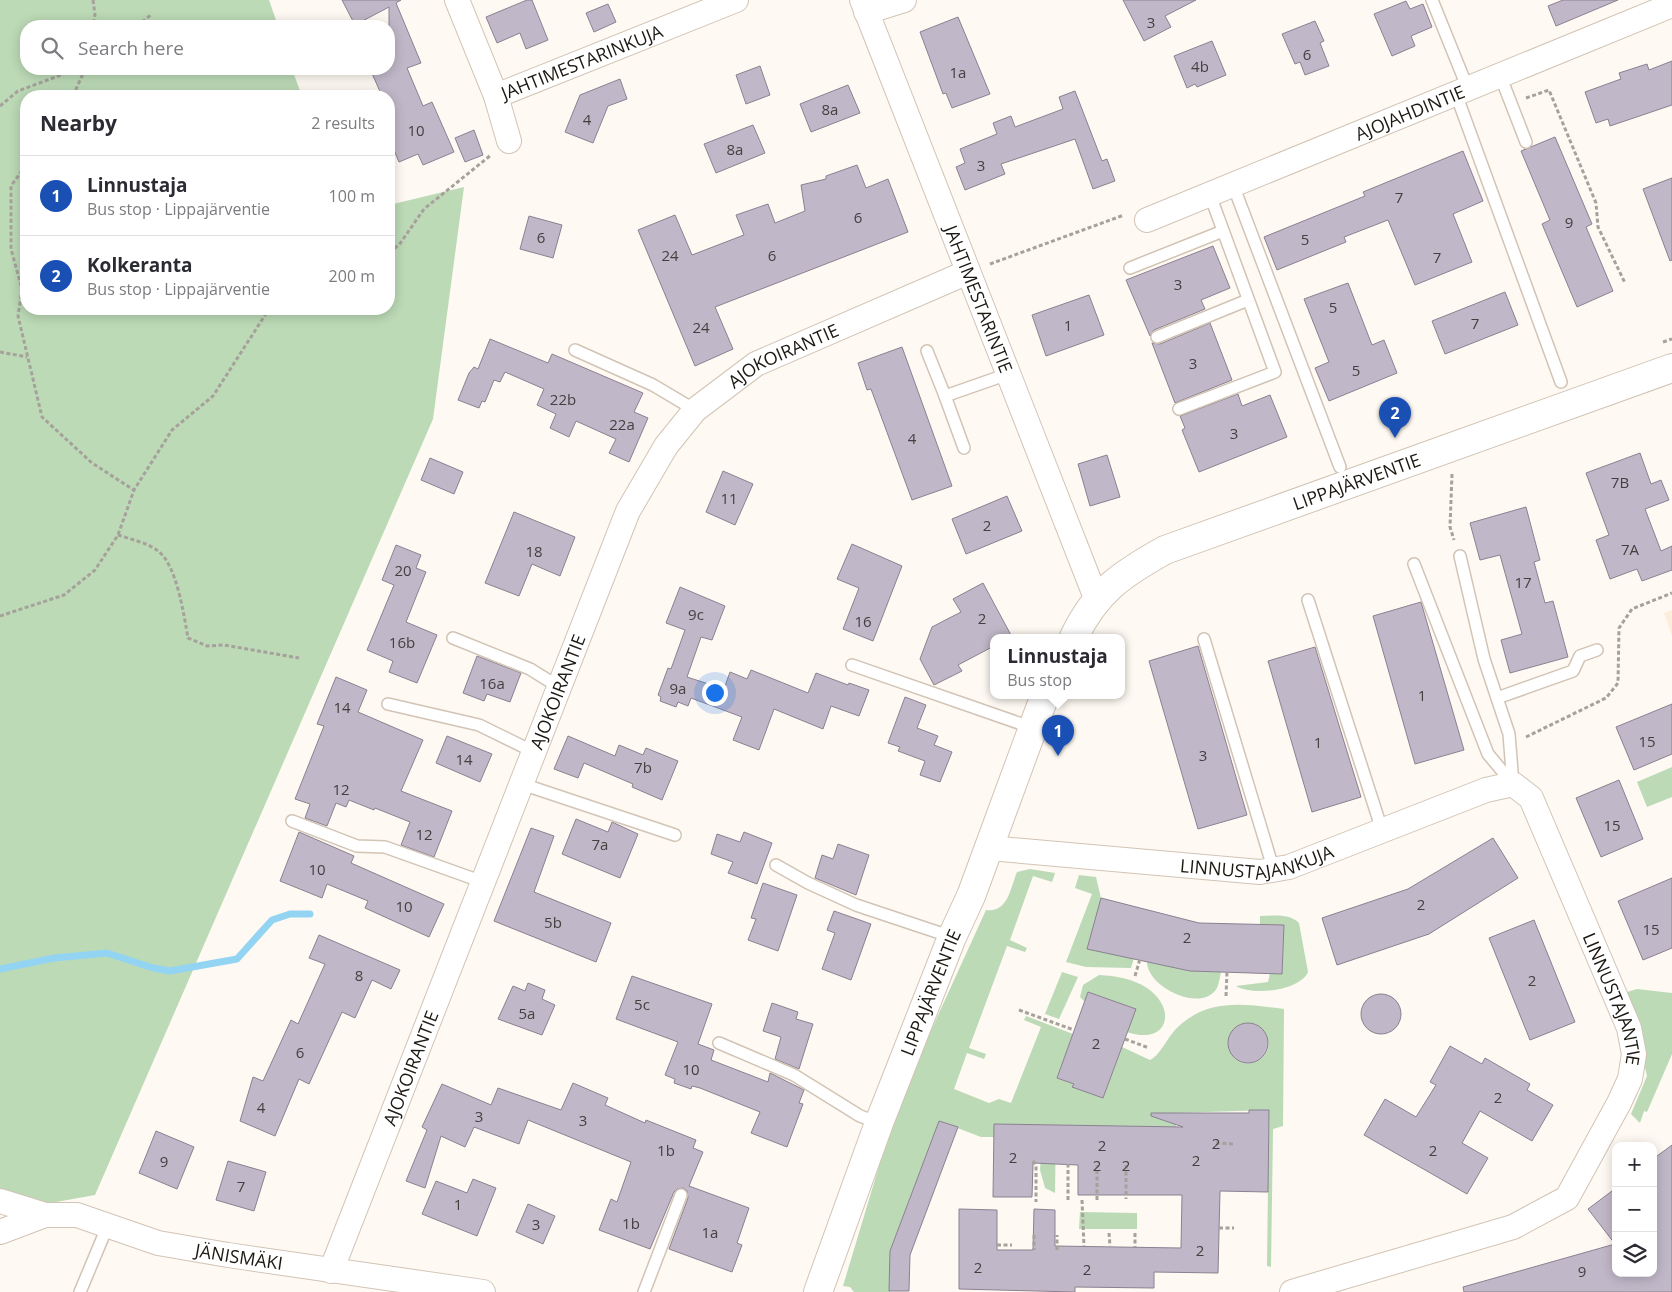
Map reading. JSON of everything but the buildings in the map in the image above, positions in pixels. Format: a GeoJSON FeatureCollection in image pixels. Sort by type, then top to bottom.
{"type":"FeatureCollection","features":[{"type":"Feature","properties":{"kind":"main road","name":"LIPPAJÄRVENTIE"},"geometry":{"type":"LineString","coordinates":[[1076,634],[1096,598],[1131,569],[1165,550],[1672,368]]}},
{"type":"Feature","properties":{"kind":"main road","name":"LIPPAJÄRVENTIE"},"geometry":{"type":"LineString","coordinates":[[818,1292],[878,1124],[952,937],[971,896],[1044,699]]}},
{"type":"Feature","properties":{"kind":"street","name":"JAHTIMESTARINKUJA"},"geometry":{"type":"LineString","coordinates":[[457,0],[496,96],[736,0]]}},
{"type":"Feature","properties":{"kind":"street"},"geometry":{"type":"LineString","coordinates":[[864,6],[904,0]]}},
{"type":"Feature","properties":{"kind":"street","name":"AJOJAHDINTIE"},"geometry":{"type":"LineString","coordinates":[[1147,220],[1672,5]]}},
{"type":"Feature","properties":{"kind":"street","name":"JAHTIMESTARINTIE"},"geometry":{"type":"LineString","coordinates":[[864,6],[1096,598]]}},
{"type":"Feature","properties":{"kind":"street"},"geometry":{"type":"LineString","coordinates":[[496,96],[509,141]]}},
{"type":"Feature","properties":{"kind":"street","name":"AJOKOIRANTIE"},"geometry":{"type":"LineString","coordinates":[[331,1270],[628,511],[666,446],[695,410],[756,364],[968,272]]}},
{"type":"Feature","properties":{"kind":"street","name":"LINNUSTAJANKUJA"},"geometry":{"type":"LineString","coordinates":[[989,848],[1240,870],[1274,871],[1289,867],[1450,802],[1486,790],[1514,784]]}},
{"type":"Feature","properties":{"kind":"street","name":"LINNUSTAJANTIE"},"geometry":{"type":"LineString","coordinates":[[1292,1292],[1514,1227],[1567,1198],[1619,1103],[1630,1078],[1634,1054],[1628,1028],[1531,798],[1514,784]]}},
{"type":"Feature","properties":{"kind":"street"},"geometry":{"type":"LineString","coordinates":[[0,1201],[45,1215]]}},
{"type":"Feature","properties":{"kind":"street","name":"JÄNISMÄKI"},"geometry":{"type":"LineString","coordinates":[[0,1232],[45,1215],[77,1215],[158,1243],[453,1290],[483,1292]]}},
{"type":"Feature","properties":{"kind":"lane"},"geometry":{"type":"LineString","coordinates":[[1432,0],[1561,382]]}},
{"type":"Feature","properties":{"kind":"lane"},"geometry":{"type":"LineString","coordinates":[[1670,0],[1672,5]]}},
{"type":"Feature","properties":{"kind":"lane"},"geometry":{"type":"LineString","coordinates":[[1500,76],[1526,142]]}},
{"type":"Feature","properties":{"kind":"lane"},"geometry":{"type":"LineString","coordinates":[[1233,185],[1340,467]]}},
{"type":"Feature","properties":{"kind":"lane"},"geometry":{"type":"LineString","coordinates":[[1179,409],[1275,372],[1210,195]]}},
{"type":"Feature","properties":{"kind":"lane"},"geometry":{"type":"LineString","coordinates":[[1130,268],[1223,231]]}},
{"type":"Feature","properties":{"kind":"lane"},"geometry":{"type":"LineString","coordinates":[[1157,337],[1248,300]]}},
{"type":"Feature","properties":{"kind":"lane"},"geometry":{"type":"LineString","coordinates":[[575,350],[653,385],[695,410]]}},
{"type":"Feature","properties":{"kind":"lane"},"geometry":{"type":"LineString","coordinates":[[927,351],[964,448]]}},
{"type":"Feature","properties":{"kind":"lane"},"geometry":{"type":"LineString","coordinates":[[944,396],[1008,374]]}},
{"type":"Feature","properties":{"kind":"lane"},"geometry":{"type":"LineString","coordinates":[[1460,556],[1484,659],[1508,727],[1514,784]]}},
{"type":"Feature","properties":{"kind":"lane"},"geometry":{"type":"LineString","coordinates":[[1414,564],[1488,754],[1514,784]]}},
{"type":"Feature","properties":{"kind":"lane"},"geometry":{"type":"LineString","coordinates":[[1308,600],[1382,830]]}},
{"type":"Feature","properties":{"kind":"lane"},"geometry":{"type":"LineString","coordinates":[[453,638],[530,669],[559,687]]}},
{"type":"Feature","properties":{"kind":"lane"},"geometry":{"type":"LineString","coordinates":[[1204,639],[1274,871]]}},
{"type":"Feature","properties":{"kind":"lane"},"geometry":{"type":"LineString","coordinates":[[1497,698],[1573,671],[1580,656],[1597,650]]}},
{"type":"Feature","properties":{"kind":"lane"},"geometry":{"type":"LineString","coordinates":[[852,665],[1033,728]]}},
{"type":"Feature","properties":{"kind":"lane"},"geometry":{"type":"LineString","coordinates":[[388,704],[480,725],[534,752]]}},
{"type":"Feature","properties":{"kind":"lane"},"geometry":{"type":"LineString","coordinates":[[522,784],[675,835]]}},
{"type":"Feature","properties":{"kind":"lane"},"geometry":{"type":"LineString","coordinates":[[292,821],[357,846],[385,847],[483,882]]}},
{"type":"Feature","properties":{"kind":"lane"},"geometry":{"type":"LineString","coordinates":[[776,865],[808,883],[856,905],[952,937]]}},
{"type":"Feature","properties":{"kind":"lane"},"geometry":{"type":"LineString","coordinates":[[719,1043],[794,1074],[860,1116],[878,1124]]}},
{"type":"Feature","properties":{"kind":"lane"},"geometry":{"type":"LineString","coordinates":[[644,1292],[681,1195]]}},
{"type":"Feature","properties":{"kind":"lane"},"geometry":{"type":"LineString","coordinates":[[80,1292],[108,1225]]}},
{"type":"Feature","properties":{"kind":"path"},"geometry":{"type":"LineString","coordinates":[[92,0],[94,20]]}},
{"type":"Feature","properties":{"kind":"path"},"geometry":{"type":"LineString","coordinates":[[144,20],[152,14]]}},
{"type":"Feature","properties":{"kind":"path"},"geometry":{"type":"LineString","coordinates":[[21,90],[61,75]]}},
{"type":"Feature","properties":{"kind":"path"},"geometry":{"type":"LineString","coordinates":[[76,90],[82,75]]}},
{"type":"Feature","properties":{"kind":"path"},"geometry":{"type":"LineString","coordinates":[[0,106],[20,90]]}},
{"type":"Feature","properties":{"kind":"path"},"geometry":{"type":"LineString","coordinates":[[1511,103],[1549,90],[1596,203],[1598,226],[1625,283]]}},
{"type":"Feature","properties":{"kind":"path"},"geometry":{"type":"LineString","coordinates":[[395,248],[424,210],[509,141]]}},
{"type":"Feature","properties":{"kind":"path"},"geometry":{"type":"LineString","coordinates":[[20,173],[11,186],[11,249],[20,282]]}},
{"type":"Feature","properties":{"kind":"path"},"geometry":{"type":"LineString","coordinates":[[968,272],[1122,214],[1147,220]]}},
{"type":"Feature","properties":{"kind":"path"},"geometry":{"type":"LineString","coordinates":[[20,302],[18,316],[42,417],[92,463],[134,490]]}},
{"type":"Feature","properties":{"kind":"path"},"geometry":{"type":"LineString","coordinates":[[0,616],[64,595],[95,570],[118,535],[134,490],[172,430],[213,396],[266,315]]}},
{"type":"Feature","properties":{"kind":"path"},"geometry":{"type":"LineString","coordinates":[[0,352],[27,357]]}},
{"type":"Feature","properties":{"kind":"path"},"geometry":{"type":"LineString","coordinates":[[1453,469],[1450,527],[1460,556]]}},
{"type":"Feature","properties":{"kind":"path"},"geometry":{"type":"LineString","coordinates":[[118,535],[158,551],[169,564],[179,596],[188,638],[207,646],[224,645],[298,658]]}},
{"type":"Feature","properties":{"kind":"path"},"geometry":{"type":"LineString","coordinates":[[1511,752],[1524,739],[1535,732],[1606,698],[1618,683],[1619,628],[1632,609],[1672,594]]}},
{"type":"Feature","properties":{"kind":"path"},"geometry":{"type":"LineString","coordinates":[[1135,976],[1140,959]]}},
{"type":"Feature","properties":{"kind":"path"},"geometry":{"type":"LineString","coordinates":[[1226,996],[1227,972]]}},
{"type":"Feature","properties":{"kind":"path"},"geometry":{"type":"LineString","coordinates":[[1019,1010],[1074,1030]]}},
{"type":"Feature","properties":{"kind":"path"},"geometry":{"type":"LineString","coordinates":[[1125,1039],[1149,1048]]}},
{"type":"Feature","properties":{"kind":"path"},"geometry":{"type":"LineString","coordinates":[[1216,1143],[1234,1144]]}},
{"type":"Feature","properties":{"kind":"path"},"geometry":{"type":"LineString","coordinates":[[1033,1161],[1036,1165],[1036,1202]]}},
{"type":"Feature","properties":{"kind":"path"},"geometry":{"type":"LineString","coordinates":[[1068,1164],[1068,1200]]}},
{"type":"Feature","properties":{"kind":"path"},"geometry":{"type":"LineString","coordinates":[[1097,1165],[1097,1200]]}},
{"type":"Feature","properties":{"kind":"path"},"geometry":{"type":"LineString","coordinates":[[1126,1165],[1126,1199]]}},
{"type":"Feature","properties":{"kind":"path"},"geometry":{"type":"LineString","coordinates":[[1082,1200],[1084,1246]]}},
{"type":"Feature","properties":{"kind":"path"},"geometry":{"type":"LineString","coordinates":[[1219,1228],[1234,1228]]}},
{"type":"Feature","properties":{"kind":"path"},"geometry":{"type":"LineString","coordinates":[[1110,1233],[1110,1246]]}},
{"type":"Feature","properties":{"kind":"path"},"geometry":{"type":"LineString","coordinates":[[1135,1233],[1135,1247]]}},
{"type":"Feature","properties":{"kind":"path"},"geometry":{"type":"LineString","coordinates":[[1034,1235],[1034,1250]]}},
{"type":"Feature","properties":{"kind":"path"},"geometry":{"type":"LineString","coordinates":[[1057,1250],[1058,1235]]}},
{"type":"Feature","properties":{"kind":"path"},"geometry":{"type":"LineString","coordinates":[[996,1245],[1012,1245]]}},
{"type":"Feature","properties":{"kind":"shaded area"},"geometry":{"type":"Polygon","coordinates":[[[1672,610],[1672,636],[1664,613],[1672,610]]]}},
{"type":"Feature","properties":{"kind":"green space"},"geometry":{"type":"Polygon","coordinates":[[[0,0],[269,0],[276,20],[20,20],[20,75],[294,75],[300,90],[20,90],[20,315],[395,315],[395,204],[464,187],[433,419],[95,1195],[0,1212],[0,0]]]}},
{"type":"Feature","properties":{"kind":"green space"},"geometry":{"type":"Polygon","coordinates":[[[1672,767],[1672,797],[1647,807],[1637,782],[1672,767]]]}},
{"type":"Feature","properties":{"kind":"green space"},"geometry":{"type":"Polygon","coordinates":[[[1030,869],[1055,873],[1052,882],[1033,876],[1010,940],[1027,948],[1025,952],[1007,946],[969,1048],[986,1054],[984,1059],[967,1053],[954,1089],[989,1103],[999,1099],[1011,1103],[1041,1027],[1024,1020],[1026,1016],[1073,1034],[1057,1078],[1074,1084],[1073,1087],[1103,1098],[1122,1047],[1150,1060],[1160,1051],[1174,1031],[1186,1020],[1212,1008],[1240,1005],[1284,1009],[1283,1126],[1273,1129],[1271,1267],[1267,1266],[1269,1110],[1176,1113],[1176,1178],[1056,1125],[1055,1193],[1045,1188],[1040,1170],[1041,1154],[994,1137],[981,1137],[939,1121],[890,1251],[890,1292],[854,1292],[850,1287],[843,1286],[898,1103],[986,910],[999,908],[1004,904],[1017,872],[1030,869]],[[1250,1023],[1234,1029],[1228,1041],[1231,1053],[1237,1060],[1245,1063],[1253,1063],[1261,1059],[1266,1053],[1268,1044],[1266,1034],[1262,1029],[1250,1023]]]}},
{"type":"Feature","properties":{"kind":"green space"},"geometry":{"type":"Polygon","coordinates":[[[1079,875],[1096,877],[1101,898],[1134,958],[1131,968],[1086,967],[1066,962],[1092,894],[1075,888],[1079,875]]]}},
{"type":"Feature","properties":{"kind":"green space"},"geometry":{"type":"Polygon","coordinates":[[[1260,916],[1285,916],[1299,923],[1308,972],[1296,984],[1264,991],[1253,991],[1236,986],[1268,982],[1270,973],[1282,973],[1284,926],[1260,925],[1260,916]]]}},
{"type":"Feature","properties":{"kind":"green space"},"geometry":{"type":"Polygon","coordinates":[[[1147,961],[1190,971],[1221,972],[1217,988],[1210,995],[1200,998],[1188,998],[1176,994],[1155,980],[1149,971],[1147,961]]]}},
{"type":"Feature","properties":{"kind":"green space"},"geometry":{"type":"Polygon","coordinates":[[[1062,972],[1078,977],[1059,1019],[1045,1014],[1062,972]]]}},
{"type":"Feature","properties":{"kind":"green space"},"geometry":{"type":"Polygon","coordinates":[[[1099,975],[1130,980],[1147,988],[1157,996],[1163,1006],[1165,1015],[1164,1023],[1160,1030],[1152,1034],[1141,1035],[1127,1032],[1135,1009],[1088,992],[1085,1002],[1080,997],[1083,985],[1099,975]]]}},
{"type":"Feature","properties":{"kind":"green space"},"geometry":{"type":"Polygon","coordinates":[[[1637,989],[1672,993],[1672,1054],[1647,1112],[1644,1111],[1640,1123],[1631,1114],[1647,1076],[1632,1013],[1624,993],[1637,989]]]}},
{"type":"Feature","properties":{"kind":"green space"},"geometry":{"type":"Polygon","coordinates":[[[1080,1212],[1137,1213],[1137,1229],[1079,1229],[1080,1212]]]}},
{"type":"Feature","properties":{"kind":"waterway"},"geometry":{"type":"LineString","coordinates":[[0,969],[54,958],[107,953],[153,968],[170,971],[237,959],[272,920],[290,914],[310,914]]}},
{"type":"Feature","properties":{"kind":"place","name":"Kolkeranta"},"geometry":{"type":"Point","coordinates":[1395,438]}},
{"type":"Feature","properties":{"kind":"place","name":"Linnustaja"},"geometry":{"type":"Point","coordinates":[1058,756]}}]}
